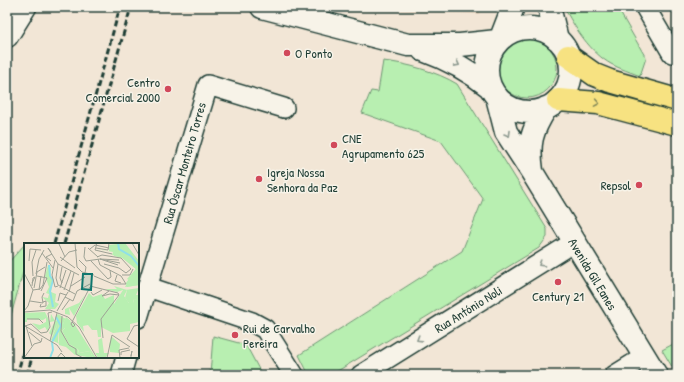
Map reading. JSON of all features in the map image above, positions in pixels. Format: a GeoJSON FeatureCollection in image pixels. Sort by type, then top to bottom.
{"type":"FeatureCollection","features":[{"type":"Feature","properties":{"kind":"highway"},"geometry":{"type":"LineString","coordinates":[[562,47],[595,75],[610,82],[677,100]]}},
{"type":"Feature","properties":{"kind":"highway"},"geometry":{"type":"LineString","coordinates":[[552,104],[598,103],[677,124]]}},
{"type":"Feature","properties":{"kind":"street"},"geometry":{"type":"LineString","coordinates":[[7,36],[25,7]]}},
{"type":"Feature","properties":{"kind":"street"},"geometry":{"type":"LineString","coordinates":[[262,7],[408,44],[448,60],[467,69],[506,105],[518,110],[532,112],[552,104]]}},
{"type":"Feature","properties":{"kind":"street"},"geometry":{"type":"LineString","coordinates":[[493,92],[487,74],[487,62],[491,51],[499,40],[513,7]]}},
{"type":"Feature","properties":{"kind":"street"},"geometry":{"type":"LineString","coordinates":[[532,172],[530,155],[532,132],[552,104],[565,91],[571,67],[562,47],[549,7]]}},
{"type":"Feature","properties":{"kind":"street"},"geometry":{"type":"LineString","coordinates":[[645,7],[672,52]]}},
{"type":"Feature","properties":{"kind":"street"},"geometry":{"type":"LineString","coordinates":[[408,44],[460,45],[499,40],[516,29],[528,27],[541,29],[562,47]]}},
{"type":"Feature","properties":{"kind":"street","name":"Rua Óscar Monteiro Torres"},"geometry":{"type":"LineString","coordinates":[[139,315],[208,85],[284,108]]}},
{"type":"Feature","properties":{"kind":"street","name":"Avenida Gil Eanes"},"geometry":{"type":"LineString","coordinates":[[493,92],[506,132],[650,366]]}},
{"type":"Feature","properties":{"kind":"street","name":"Rua António Noli"},"geometry":{"type":"LineString","coordinates":[[361,375],[574,242]]}},
{"type":"Feature","properties":{"kind":"street"},"geometry":{"type":"LineString","coordinates":[[148,287],[252,322],[265,329],[294,375]]}},
{"type":"Feature","properties":{"kind":"street"},"geometry":{"type":"LineString","coordinates":[[120,375],[126,358]]}},
{"type":"Feature","properties":{"kind":"street"},"geometry":{"type":"LineString","coordinates":[[615,375],[650,366]]}},
{"type":"Feature","properties":{"kind":"shaded area"},"geometry":{"type":"Polygon","coordinates":[[[379,7],[481,7],[479,14],[386,9],[379,7]]]}},
{"type":"Feature","properties":{"kind":"green space"},"geometry":{"type":"Polygon","coordinates":[[[564,7],[617,7],[646,58],[640,76],[611,64],[597,53],[578,31],[564,7]]]}},
{"type":"Feature","properties":{"kind":"green space"},"geometry":{"type":"Polygon","coordinates":[[[521,38],[533,38],[544,43],[552,51],[557,62],[555,80],[544,93],[533,98],[521,98],[510,93],[502,85],[497,74],[497,62],[502,51],[510,43],[521,38]]]}},
{"type":"Feature","properties":{"kind":"green space"},"geometry":{"type":"Polygon","coordinates":[[[383,61],[421,69],[441,76],[457,84],[547,229],[547,237],[539,248],[331,375],[309,375],[299,355],[462,251],[483,199],[441,141],[362,113],[371,91],[378,92],[383,61]]]}},
{"type":"Feature","properties":{"kind":"green space"},"geometry":{"type":"Polygon","coordinates":[[[24,245],[24,269],[7,330],[7,264],[24,245]]]}},
{"type":"Feature","properties":{"kind":"green space"},"geometry":{"type":"Polygon","coordinates":[[[213,336],[246,345],[262,375],[210,375],[213,336]]]}},
{"type":"Feature","properties":{"kind":"green space"},"geometry":{"type":"Polygon","coordinates":[[[677,342],[677,375],[662,350],[677,342]]]}},
{"type":"Feature","properties":{"kind":"railway"},"geometry":{"type":"LineString","coordinates":[[54,243],[120,7]]}},
{"type":"Feature","properties":{"kind":"railway"},"geometry":{"type":"LineString","coordinates":[[64,243],[131,7]]}},
{"type":"Feature","properties":{"kind":"railway"},"geometry":{"type":"LineString","coordinates":[[17,375],[24,350]]}},
{"type":"Feature","properties":{"kind":"railway"},"geometry":{"type":"LineString","coordinates":[[27,375],[32,358]]}},
{"type":"Feature","properties":{"kind":"place","name":"O Ponto"},"geometry":{"type":"Point","coordinates":[287,53]}},
{"type":"Feature","properties":{"kind":"place","name":"Centro Comercial 2000"},"geometry":{"type":"Point","coordinates":[168,89]}},
{"type":"Feature","properties":{"kind":"place","name":"CNE Agrupamento 625"},"geometry":{"type":"Point","coordinates":[334,145]}},
{"type":"Feature","properties":{"kind":"place","name":"Igreja Nossa Senhora da Paz"},"geometry":{"type":"Point","coordinates":[259,179]}},
{"type":"Feature","properties":{"kind":"place","name":"Repsol"},"geometry":{"type":"Point","coordinates":[639,185]}},
{"type":"Feature","properties":{"kind":"place","name":"Century 21"},"geometry":{"type":"Point","coordinates":[558,282]}},
{"type":"Feature","properties":{"kind":"place","name":"Rui de Carvalho Pereira"},"geometry":{"type":"Point","coordinates":[235,335]}}]}
